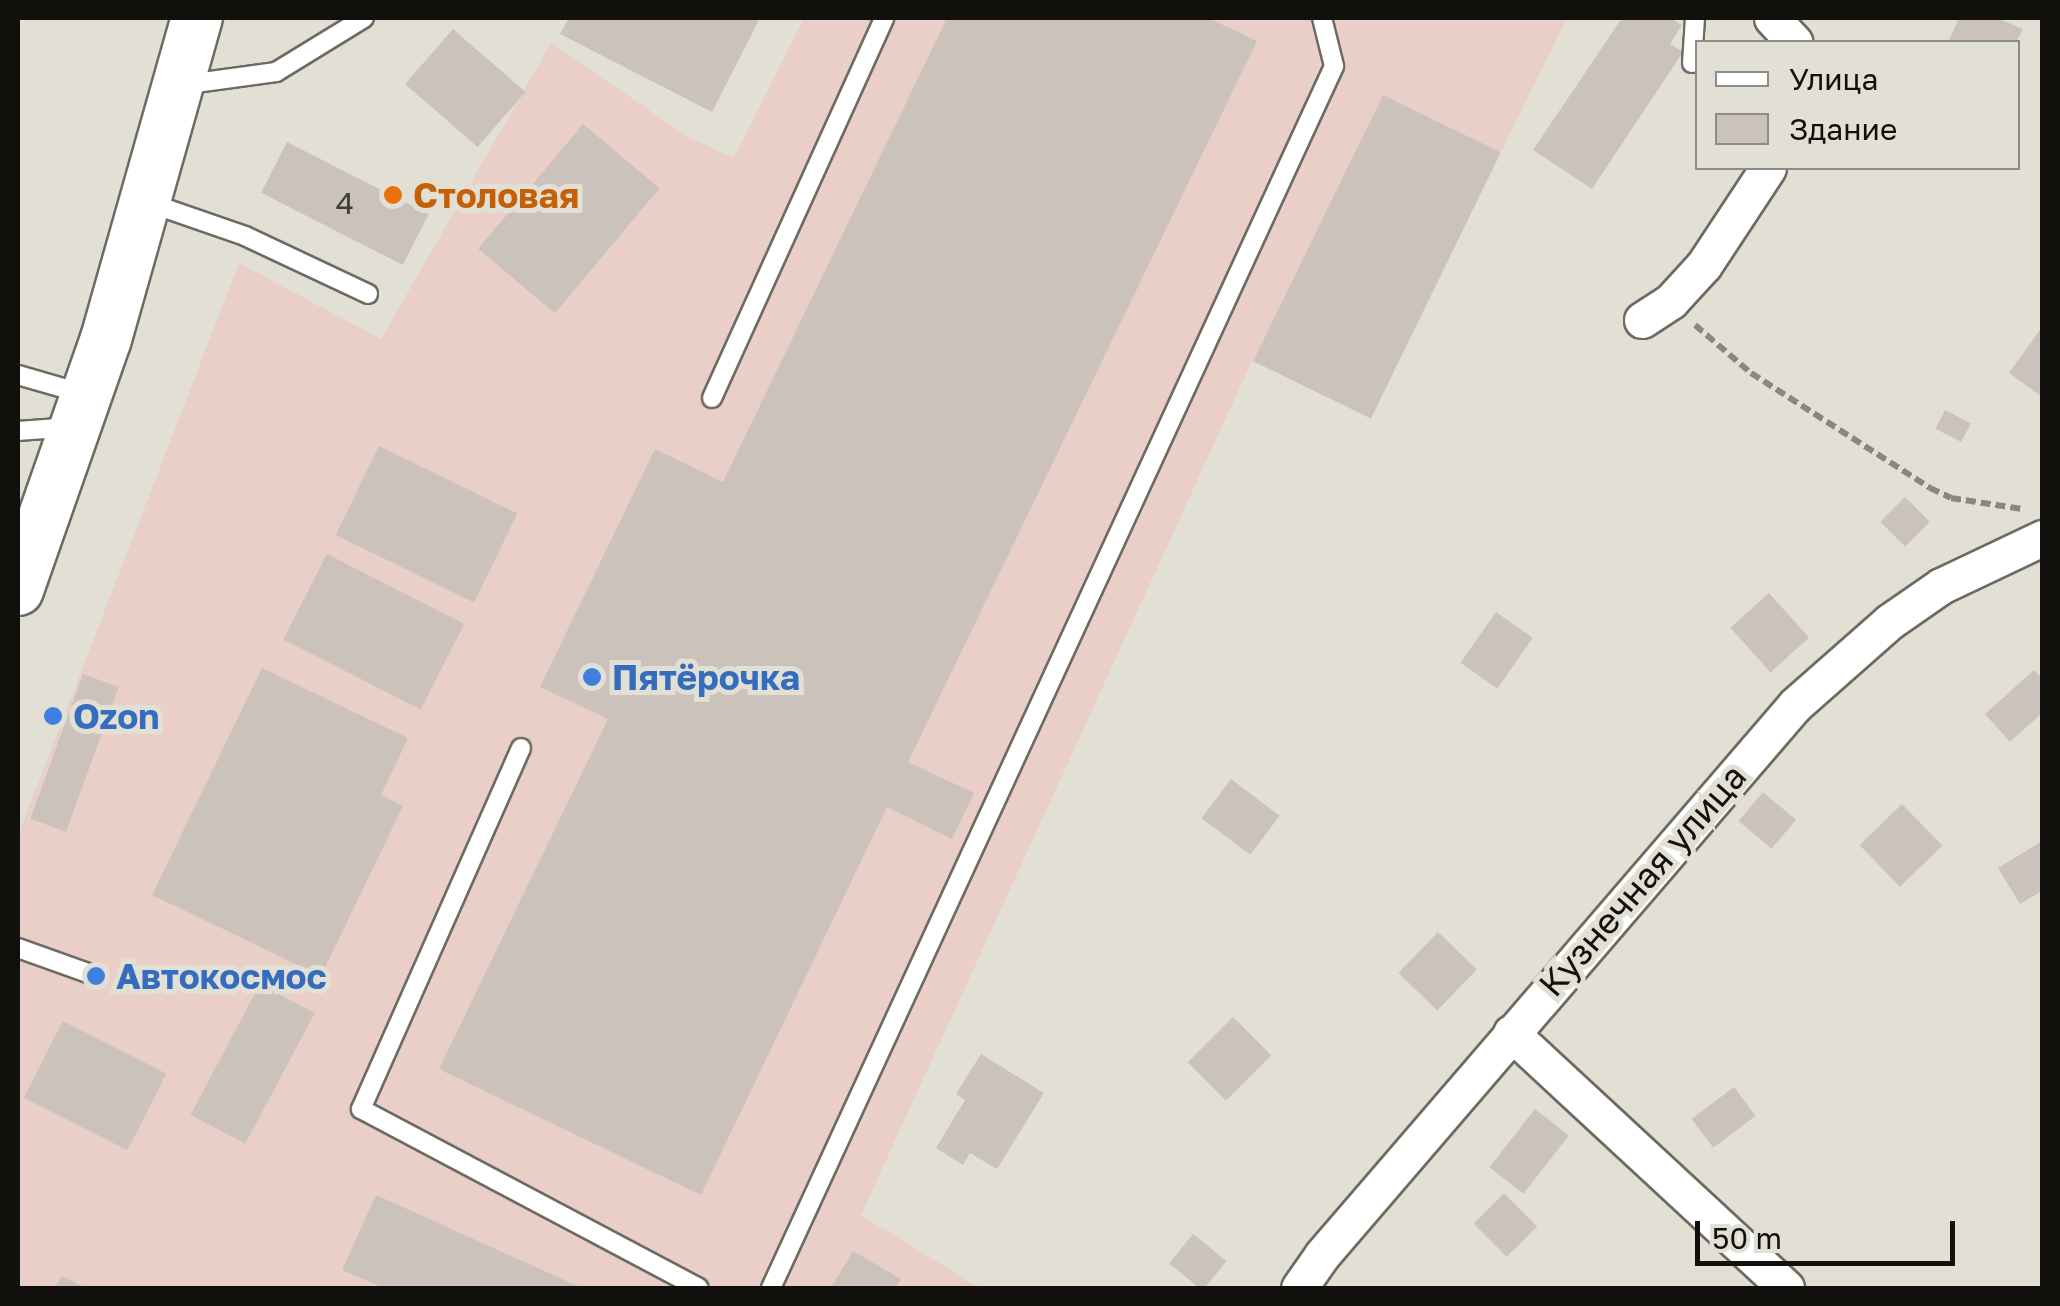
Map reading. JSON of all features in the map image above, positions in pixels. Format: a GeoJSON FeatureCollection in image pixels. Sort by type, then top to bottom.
{"type":"FeatureCollection","features":[{"type":"Feature","properties":{"kind":"main road"},"geometry":{"type":"LineString","coordinates":[[18,590],[81,411],[181,85],[197,18]]}},
{"type":"Feature","properties":{"kind":"street"},"geometry":{"type":"LineString","coordinates":[[1772,18],[1792,40]]}},
{"type":"Feature","properties":{"kind":"street"},"geometry":{"type":"LineString","coordinates":[[1657,311],[1704,265],[1767,170]]}},
{"type":"Feature","properties":{"kind":"street","name":"Кузнечная улица"},"geometry":{"type":"LineString","coordinates":[[1300,1288],[1322,1255],[1795,705],[1889,622],[1941,586],[2042,538]]}},
{"type":"Feature","properties":{"kind":"street"},"geometry":{"type":"LineString","coordinates":[[1511,1033],[1786,1288]]}},
{"type":"Feature","properties":{"kind":"lane"},"geometry":{"type":"LineString","coordinates":[[181,85],[276,72],[364,18]]}},
{"type":"Feature","properties":{"kind":"lane"},"geometry":{"type":"LineString","coordinates":[[712,398],[884,18]]}},
{"type":"Feature","properties":{"kind":"lane"},"geometry":{"type":"LineString","coordinates":[[771,1288],[1334,66],[1322,18]]}},
{"type":"Feature","properties":{"kind":"lane"},"geometry":{"type":"LineString","coordinates":[[1692,63],[1695,18]]}},
{"type":"Feature","properties":{"kind":"lane"},"geometry":{"type":"LineString","coordinates":[[146,202],[245,236],[368,294]]}},
{"type":"Feature","properties":{"kind":"lane"},"geometry":{"type":"LineString","coordinates":[[18,375],[81,411]]}},
{"type":"Feature","properties":{"kind":"lane"},"geometry":{"type":"LineString","coordinates":[[18,431],[81,411]]}},
{"type":"Feature","properties":{"kind":"lane"},"geometry":{"type":"LineString","coordinates":[[521,748],[360,1109],[699,1288]]}},
{"type":"Feature","properties":{"kind":"lane"},"geometry":{"type":"LineString","coordinates":[[18,948],[96,976]]}},
{"type":"Feature","properties":{"kind":"path"},"geometry":{"type":"LineString","coordinates":[[1657,311],[1885,462],[1951,498],[2016,506],[2028,513],[2042,538]]}},
{"type":"Feature","properties":{"kind":"shaded area"},"geometry":{"type":"Polygon","coordinates":[[[804,18],[1567,18],[1370,418],[1252,361],[861,1215],[980,1288],[18,1288],[18,835],[239,263],[381,339],[551,43],[690,138],[734,158],[804,18]]]}},
{"type":"Feature","properties":{"kind":"building"},"geometry":{"type":"Polygon","coordinates":[[[569,18],[760,18],[712,112],[560,34],[569,18]]]}},
{"type":"Feature","properties":{"kind":"building"},"geometry":{"type":"Polygon","coordinates":[[[947,18],[1208,18],[1257,41],[908,762],[974,793],[952,839],[887,807],[701,1195],[439,1069],[608,719],[540,687],[655,449],[723,482],[947,18]]]}},
{"type":"Feature","properties":{"kind":"building"},"geometry":{"type":"Polygon","coordinates":[[[1622,18],[1671,18],[1682,25],[1670,44],[1683,52],[1592,189],[1533,150],[1622,18]]]}},
{"type":"Feature","properties":{"kind":"building"},"geometry":{"type":"Polygon","coordinates":[[[1959,18],[1997,18],[2023,29],[2017,40],[1949,40],[1959,18]]]}},
{"type":"Feature","properties":{"kind":"building"},"geometry":{"type":"Polygon","coordinates":[[[453,29],[525,92],[478,147],[405,84],[453,29]]]}},
{"type":"Feature","properties":{"kind":"building"},"geometry":{"type":"Polygon","coordinates":[[[1383,95],[1501,152],[1371,418],[1253,361],[1383,95]]]}},
{"type":"Feature","properties":{"kind":"building"},"geometry":{"type":"Polygon","coordinates":[[[583,124],[660,188],[555,313],[478,249],[583,124]]]}},
{"type":"Feature","properties":{"kind":"building"},"geometry":{"type":"Polygon","coordinates":[[[287,142],[429,214],[403,265],[261,193],[287,142]]]}},
{"type":"Feature","properties":{"kind":"building"},"geometry":{"type":"Polygon","coordinates":[[[2042,331],[2042,397],[2009,373],[2042,331]]]}},
{"type":"Feature","properties":{"kind":"building"},"geometry":{"type":"Polygon","coordinates":[[[1945,410],[1971,423],[1961,442],[1935,429],[1945,410]]]}},
{"type":"Feature","properties":{"kind":"building"},"geometry":{"type":"Polygon","coordinates":[[[379,446],[517,514],[474,602],[336,535],[379,446]]]}},
{"type":"Feature","properties":{"kind":"building"},"geometry":{"type":"Polygon","coordinates":[[[1905,497],[1930,522],[1905,546],[1880,522],[1905,497]]]}},
{"type":"Feature","properties":{"kind":"building"},"geometry":{"type":"Polygon","coordinates":[[[327,554],[464,624],[421,709],[283,640],[327,554]]]}},
{"type":"Feature","properties":{"kind":"building"},"geometry":{"type":"Polygon","coordinates":[[[1769,593],[1809,638],[1771,672],[1730,628],[1769,593]]]}},
{"type":"Feature","properties":{"kind":"building"},"geometry":{"type":"Polygon","coordinates":[[[1496,612],[1533,638],[1497,689],[1460,663],[1496,612]]]}},
{"type":"Feature","properties":{"kind":"building"},"geometry":{"type":"Polygon","coordinates":[[[262,668],[408,738],[381,795],[403,806],[321,976],[152,895],[262,668]]]}},
{"type":"Feature","properties":{"kind":"building"},"geometry":{"type":"Polygon","coordinates":[[[2034,670],[2042,679],[2042,713],[2010,742],[1985,714],[2034,670]]]}},
{"type":"Feature","properties":{"kind":"building"},"geometry":{"type":"Polygon","coordinates":[[[83,674],[119,687],[66,832],[30,819],[83,674]]]}},
{"type":"Feature","properties":{"kind":"building"},"geometry":{"type":"Polygon","coordinates":[[[1231,779],[1280,816],[1250,855],[1202,818],[1231,779]]]}},
{"type":"Feature","properties":{"kind":"building"},"geometry":{"type":"Polygon","coordinates":[[[1763,792],[1796,820],[1772,849],[1739,821],[1763,792]]]}},
{"type":"Feature","properties":{"kind":"building"},"geometry":{"type":"Polygon","coordinates":[[[1902,804],[1942,846],[1900,887],[1860,845],[1902,804]]]}},
{"type":"Feature","properties":{"kind":"building"},"geometry":{"type":"Polygon","coordinates":[[[2042,841],[2042,891],[2020,904],[1998,868],[2042,841]]]}},
{"type":"Feature","properties":{"kind":"building"},"geometry":{"type":"Polygon","coordinates":[[[1438,932],[1477,970],[1437,1011],[1398,973],[1438,932]]]}},
{"type":"Feature","properties":{"kind":"building"},"geometry":{"type":"Polygon","coordinates":[[[260,984],[315,1013],[245,1144],[191,1115],[260,984]]]}},
{"type":"Feature","properties":{"kind":"building"},"geometry":{"type":"Polygon","coordinates":[[[1233,1017],[1271,1055],[1226,1100],[1188,1062],[1233,1017]]]}},
{"type":"Feature","properties":{"kind":"building"},"geometry":{"type":"Polygon","coordinates":[[[63,1021],[166,1074],[127,1150],[24,1098],[63,1021]]]}},
{"type":"Feature","properties":{"kind":"building"},"geometry":{"type":"Polygon","coordinates":[[[981,1054],[1044,1093],[997,1169],[970,1153],[963,1165],[936,1148],[965,1100],[956,1094],[981,1054]]]}},
{"type":"Feature","properties":{"kind":"building"},"geometry":{"type":"Polygon","coordinates":[[[1734,1087],[1756,1116],[1713,1148],[1692,1119],[1734,1087]]]}},
{"type":"Feature","properties":{"kind":"building"},"geometry":{"type":"Polygon","coordinates":[[[1535,1109],[1569,1135],[1523,1194],[1489,1167],[1535,1109]]]}},
{"type":"Feature","properties":{"kind":"building"},"geometry":{"type":"Polygon","coordinates":[[[1504,1193],[1537,1226],[1507,1257],[1474,1223],[1504,1193]]]}},
{"type":"Feature","properties":{"kind":"building"},"geometry":{"type":"Polygon","coordinates":[[[376,1195],[582,1288],[384,1288],[342,1270],[376,1195]]]}},
{"type":"Feature","properties":{"kind":"building"},"geometry":{"type":"Polygon","coordinates":[[[1193,1234],[1226,1261],[1205,1288],[1199,1288],[1169,1264],[1193,1234]]]}},
{"type":"Feature","properties":{"kind":"building"},"geometry":{"type":"Polygon","coordinates":[[[853,1251],[901,1279],[895,1288],[831,1288],[853,1251]]]}},
{"type":"Feature","properties":{"kind":"building"},"geometry":{"type":"Polygon","coordinates":[[[62,1276],[86,1288],[55,1288],[62,1276]]]}},
{"type":"Feature","properties":{"kind":"place","name":"Столовая"},"geometry":{"type":"Point","coordinates":[393,195]}},
{"type":"Feature","properties":{"kind":"place","name":"Пятёрочка"},"geometry":{"type":"Point","coordinates":[592,677]}},
{"type":"Feature","properties":{"kind":"place","name":"Ozon"},"geometry":{"type":"Point","coordinates":[53,716]}},
{"type":"Feature","properties":{"kind":"place","name":"Автокосмос"},"geometry":{"type":"Point","coordinates":[96,976]}}]}
